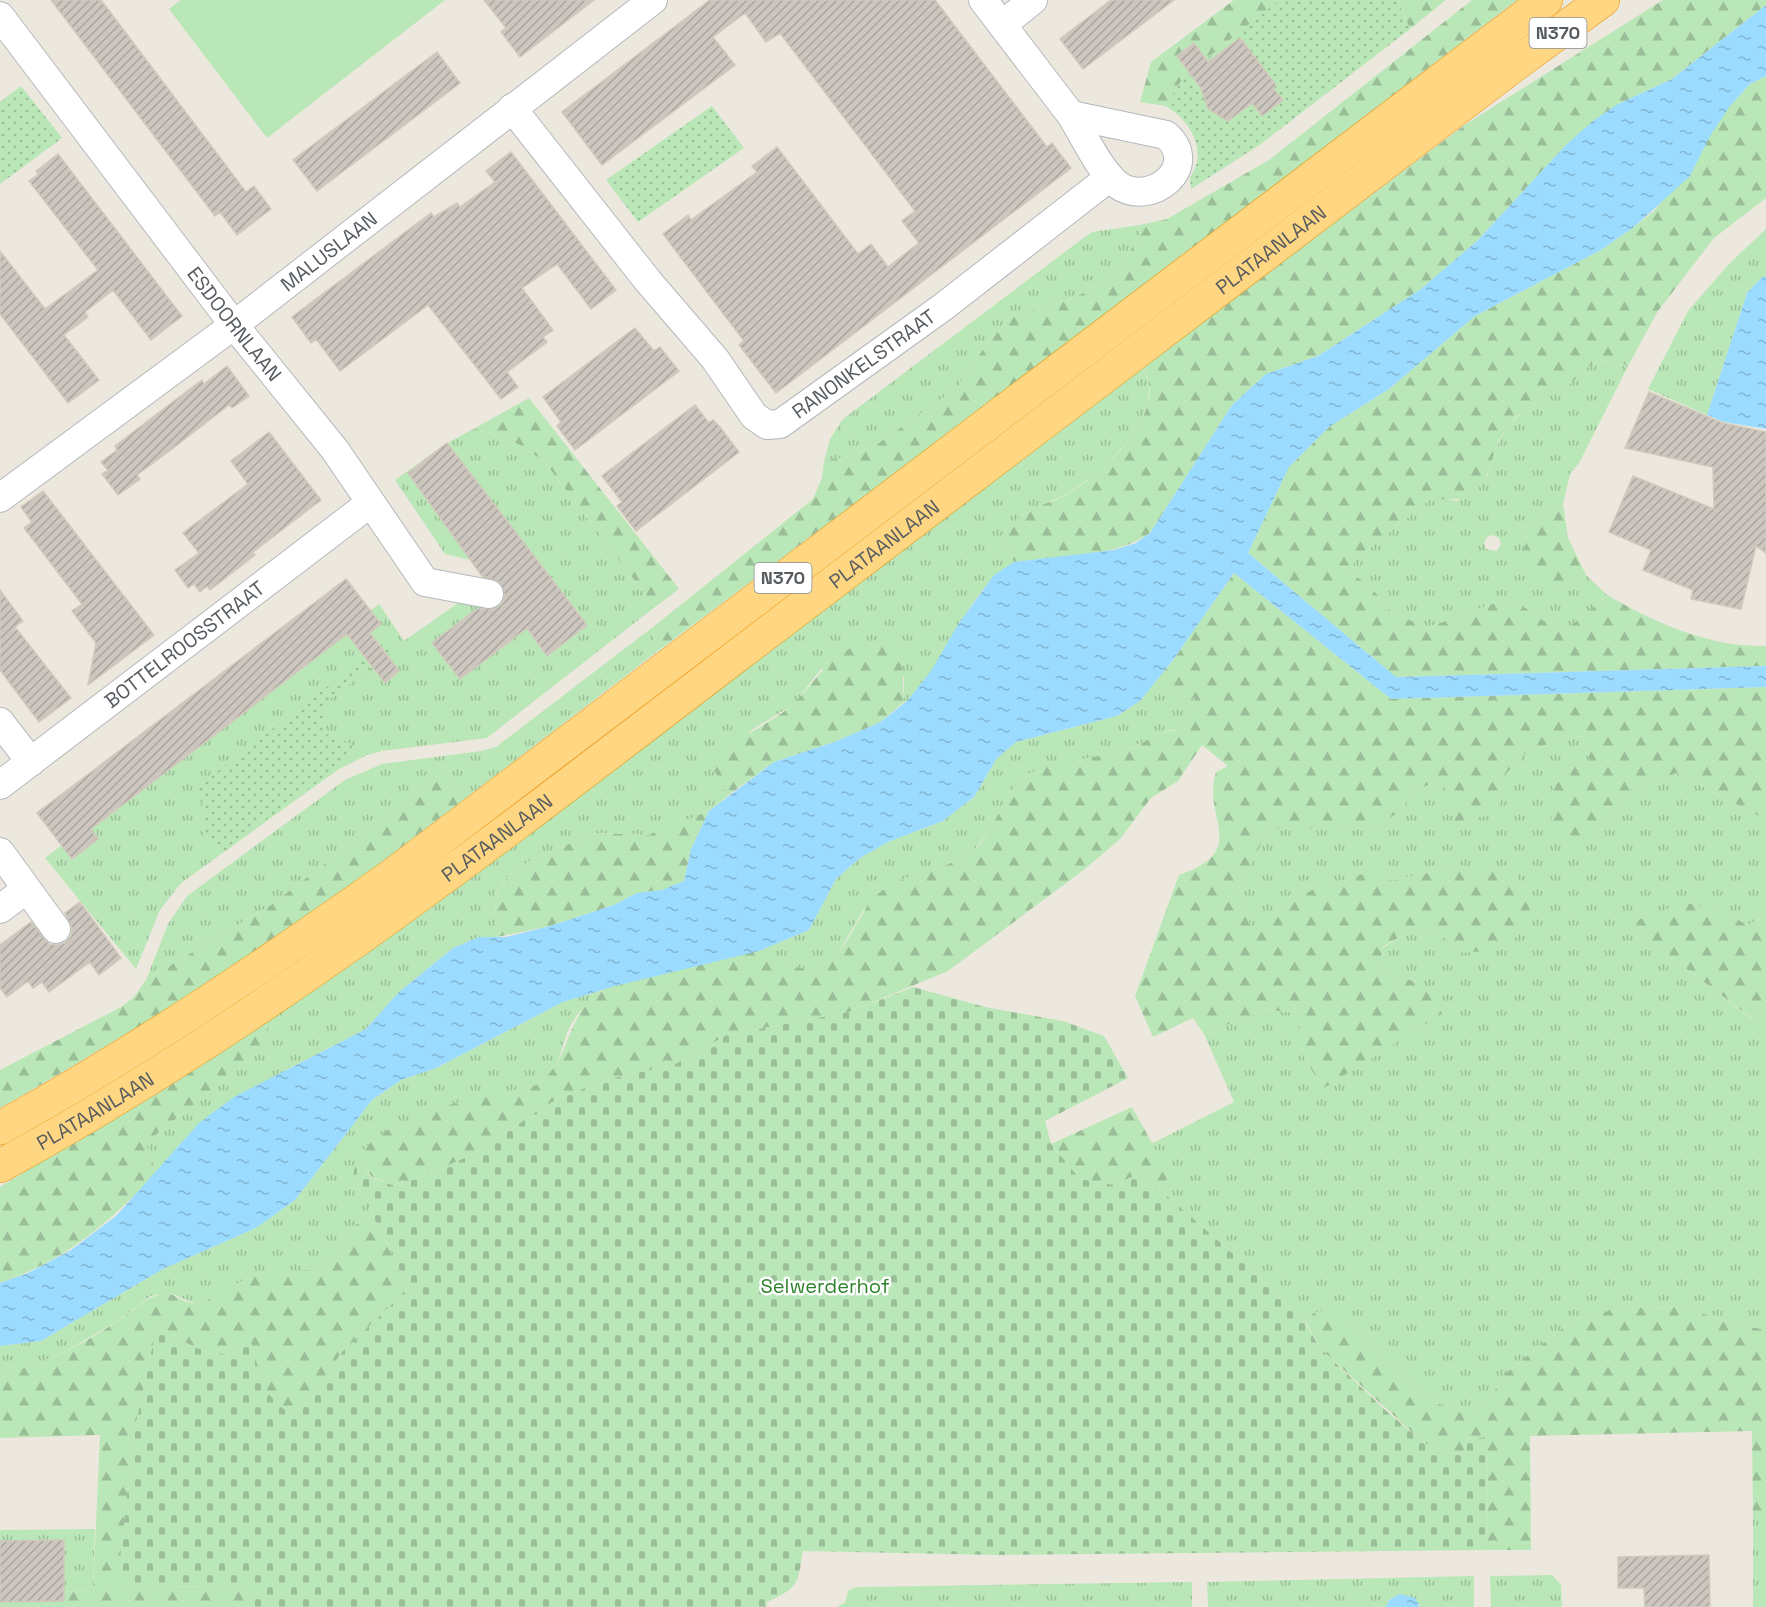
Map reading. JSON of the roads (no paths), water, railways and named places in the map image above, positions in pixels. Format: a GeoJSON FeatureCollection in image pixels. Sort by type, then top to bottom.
{"type":"FeatureCollection","features":[{"type":"Feature","properties":{"kind":"highway","name":"PLATAANLAAN"},"geometry":{"type":"LineString","coordinates":[[0,1128],[183,1018],[385,880],[1546,0]]}},
{"type":"Feature","properties":{"kind":"highway","name":"PLATAANLAAN"},"geometry":{"type":"LineString","coordinates":[[0,1166],[207,1044],[321,967],[509,830],[1484,87],[1603,0]]}},
{"type":"Feature","properties":{"kind":"street","name":"MALUSLAAN"},"geometry":{"type":"LineString","coordinates":[[0,498],[234,325],[653,0]]}},
{"type":"Feature","properties":{"kind":"street"},"geometry":{"type":"LineString","coordinates":[[983,0],[1071,115],[1110,177],[1125,189],[1143,192],[1153,190],[1170,178],[1176,170],[1179,155],[1176,147],[1166,135],[1071,115]]}},
{"type":"Feature","properties":{"kind":"street"},"geometry":{"type":"LineString","coordinates":[[1002,25],[1033,0]]}},
{"type":"Feature","properties":{"kind":"street","name":"ESDOORNLAAN"},"geometry":{"type":"LineString","coordinates":[[0,16],[234,325],[335,450],[369,504],[425,582],[489,594]]}},
{"type":"Feature","properties":{"kind":"street","name":"RANONKELSTRAAT"},"geometry":{"type":"LineString","coordinates":[[512,108],[648,281],[715,359],[754,416],[767,425],[780,424],[943,307],[1110,177]]}},
{"type":"Feature","properties":{"kind":"street","name":"BOTTELROOSSTRAAT"},"geometry":{"type":"LineString","coordinates":[[0,785],[369,504]]}},
{"type":"Feature","properties":{"kind":"street"},"geometry":{"type":"LineString","coordinates":[[0,722],[31,762]]}},
{"type":"Feature","properties":{"kind":"street"},"geometry":{"type":"LineString","coordinates":[[0,852],[56,929]]}},
{"type":"Feature","properties":{"kind":"street"},"geometry":{"type":"LineString","coordinates":[[0,909],[20,894],[23,885]]}},
{"type":"Feature","properties":{"kind":"water"},"geometry":{"type":"Polygon","coordinates":[[[1766,5],[1766,76],[1750,84],[1730,106],[1710,136],[1690,176],[1634,227],[1601,250],[1475,316],[1389,389],[1329,427],[1289,467],[1248,553],[1396,677],[1766,666],[1766,687],[1391,699],[1234,573],[1173,660],[1140,701],[1117,716],[1016,742],[997,758],[974,797],[943,821],[888,842],[860,858],[836,879],[809,930],[759,951],[615,986],[563,1002],[436,1068],[401,1080],[372,1100],[295,1200],[256,1228],[163,1269],[41,1341],[0,1346],[0,1283],[28,1273],[71,1250],[116,1216],[199,1123],[234,1097],[366,1029],[398,993],[453,948],[479,937],[506,937],[550,926],[614,905],[637,893],[662,890],[684,881],[691,849],[709,811],[774,762],[834,742],[879,723],[907,701],[931,671],[959,623],[994,575],[1014,562],[1114,550],[1136,543],[1150,533],[1232,405],[1266,374],[1318,356],[1421,289],[1477,241],[1566,145],[1593,121],[1618,104],[1672,79],[1766,5]]]}},
{"type":"Feature","properties":{"kind":"water"},"geometry":{"type":"Polygon","coordinates":[[[1766,276],[1766,429],[1724,422],[1707,415],[1747,293],[1761,278],[1766,276]]]}},
{"type":"Feature","properties":{"kind":"water"},"geometry":{"type":"Polygon","coordinates":[[[1400,1594],[1415,1598],[1420,1607],[1386,1607],[1389,1600],[1400,1594]]]}},
{"type":"Feature","properties":{"kind":"park label","name":"Selwerderhof"},"geometry":{"type":"Point","coordinates":[825,1286]}}]}
